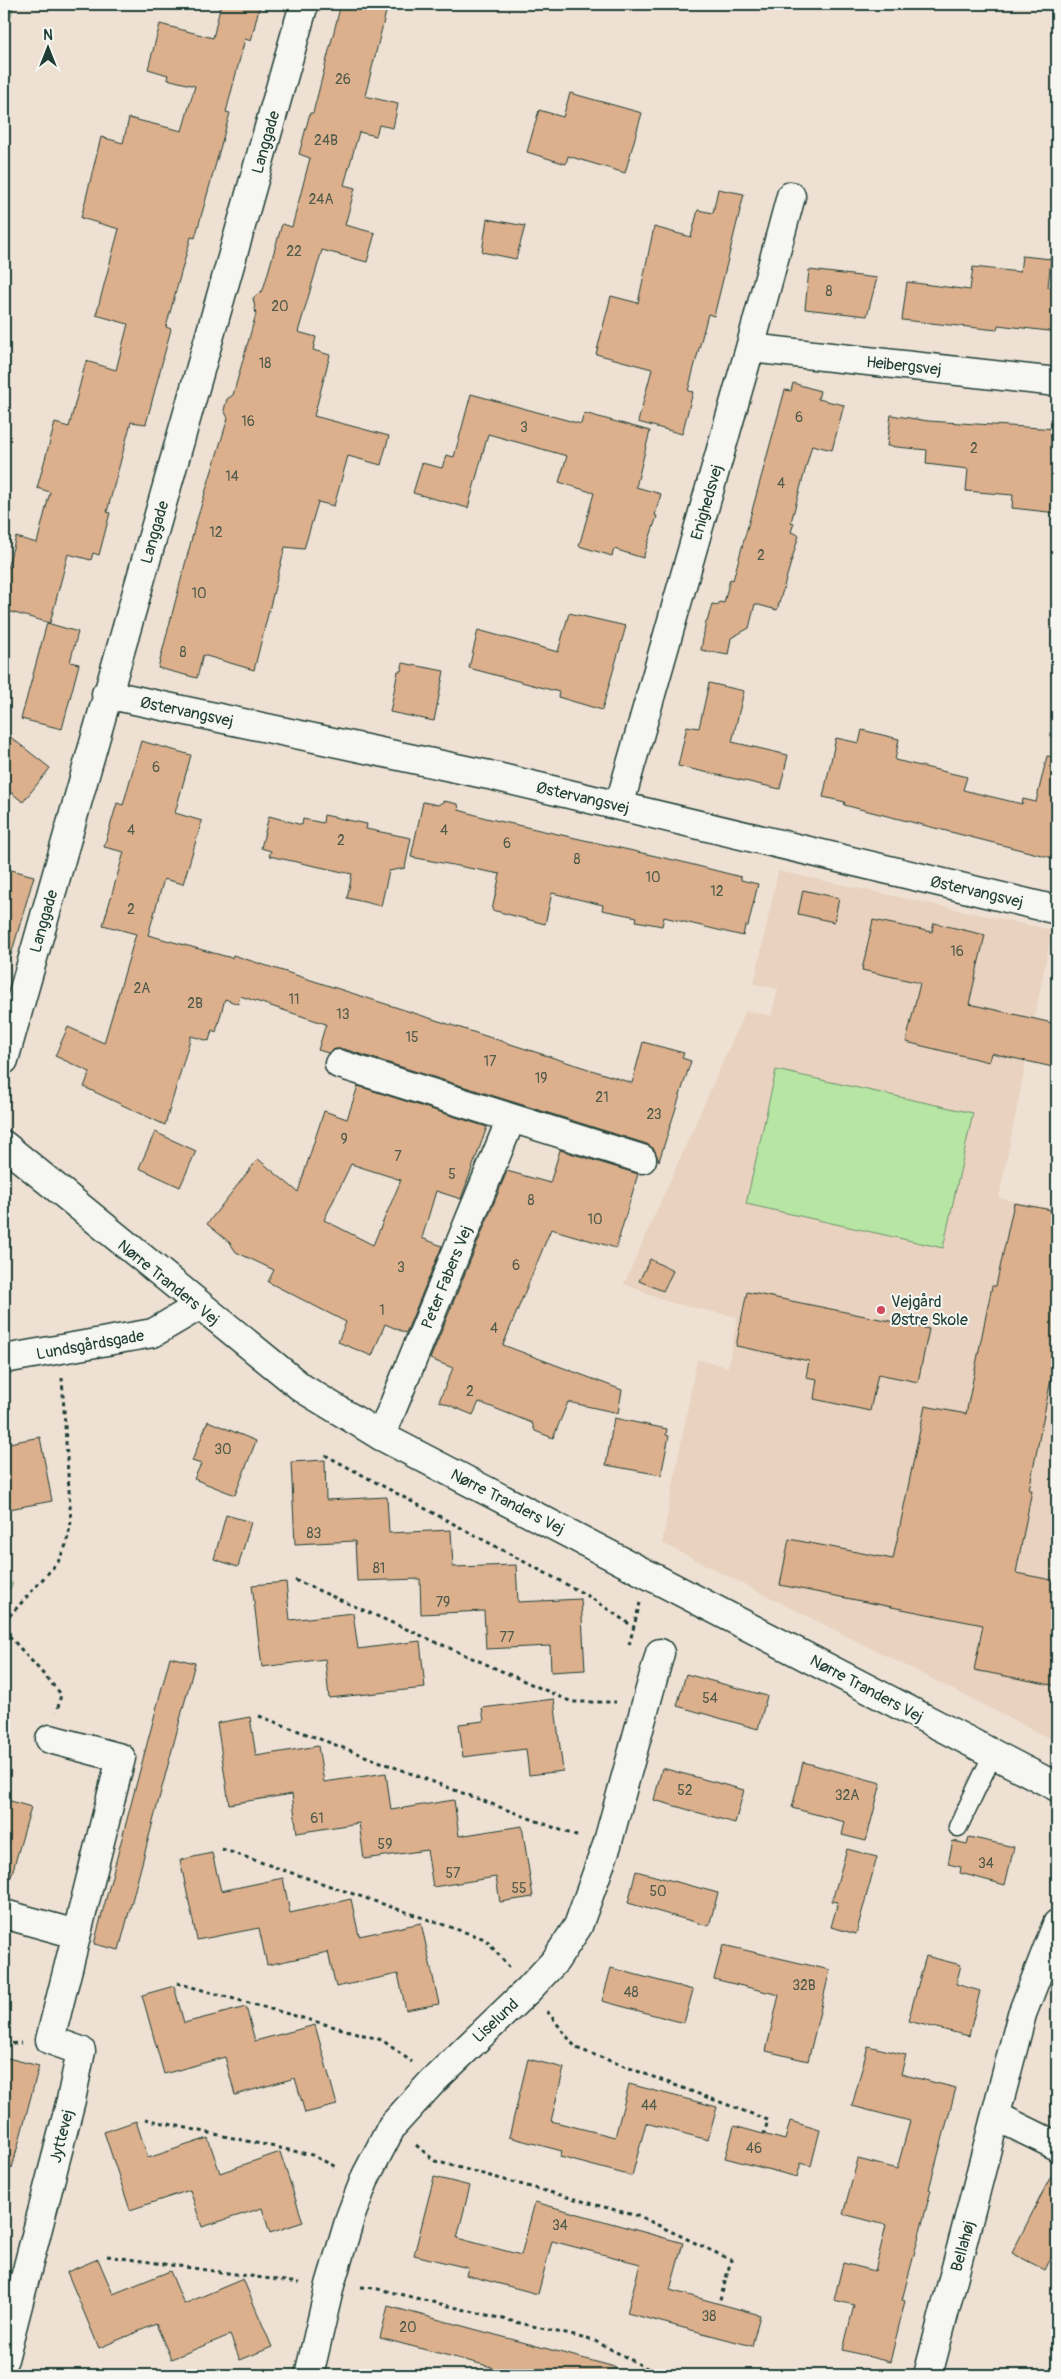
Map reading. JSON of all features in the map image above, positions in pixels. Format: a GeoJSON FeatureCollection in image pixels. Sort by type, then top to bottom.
{"type":"FeatureCollection","features":[{"type":"Feature","properties":{"kind":"street","name":"Langgade"},"geometry":{"type":"LineString","coordinates":[[4,1060],[106,694],[304,4]]}},
{"type":"Feature","properties":{"kind":"street","name":"Enighedsvej"},"geometry":{"type":"LineString","coordinates":[[619,806],[750,348],[791,196]]}},
{"type":"Feature","properties":{"kind":"street","name":"Heibergsvej"},"geometry":{"type":"LineString","coordinates":[[750,348],[1057,382]]}},
{"type":"Feature","properties":{"kind":"street","name":"Østervangsvej"},"geometry":{"type":"LineString","coordinates":[[106,694],[488,775],[1057,910]]}},
{"type":"Feature","properties":{"kind":"street"},"geometry":{"type":"LineString","coordinates":[[339,1064],[642,1159]]}},
{"type":"Feature","properties":{"kind":"street","name":"Peter Fabers Vej"},"geometry":{"type":"LineString","coordinates":[[380,1436],[511,1119]]}},
{"type":"Feature","properties":{"kind":"street","name":"Nørre Tranders Vej"},"geometry":{"type":"LineString","coordinates":[[4,1145],[199,1306],[302,1388],[380,1436],[648,1573],[1057,1787]]}},
{"type":"Feature","properties":{"kind":"street","name":"Lundsgårdsgade"},"geometry":{"type":"LineString","coordinates":[[4,1359],[153,1333],[199,1306]]}},
{"type":"Feature","properties":{"kind":"street","name":"Liselund"},"geometry":{"type":"LineString","coordinates":[[309,2375],[330,2284],[357,2200],[366,2176],[392,2126],[433,2081],[530,1988],[555,1960],[578,1926],[607,1845],[660,1653]]}},
{"type":"Feature","properties":{"kind":"street","name":"Jyttevej"},"geometry":{"type":"LineString","coordinates":[[4,2359],[68,2110],[81,2051],[50,2040],[121,1758],[50,1739]]}},
{"type":"Feature","properties":{"kind":"street"},"geometry":{"type":"LineString","coordinates":[[4,1914],[76,1934]]}},
{"type":"Feature","properties":{"kind":"street","name":"Bellahøj"},"geometry":{"type":"LineString","coordinates":[[928,2375],[1022,2014],[1057,1924]]}},
{"type":"Feature","properties":{"kind":"street"},"geometry":{"type":"LineString","coordinates":[[996,2116],[1057,2146]]}},
{"type":"Feature","properties":{"kind":"lane"},"geometry":{"type":"LineString","coordinates":[[958,1827],[993,1754]]}},
{"type":"Feature","properties":{"kind":"path"},"geometry":{"type":"LineString","coordinates":[[4,1622],[58,1562],[66,1545],[70,1522],[60,1349]]}},
{"type":"Feature","properties":{"kind":"path"},"geometry":{"type":"LineString","coordinates":[[326,1454],[590,1597],[634,1627]]}},
{"type":"Feature","properties":{"kind":"path"},"geometry":{"type":"LineString","coordinates":[[627,1652],[648,1573]]}},
{"type":"Feature","properties":{"kind":"path"},"geometry":{"type":"LineString","coordinates":[[295,1580],[572,1702],[614,1702],[644,1712]]}},
{"type":"Feature","properties":{"kind":"path"},"geometry":{"type":"LineString","coordinates":[[4,1630],[61,1694],[50,1739]]}},
{"type":"Feature","properties":{"kind":"path"},"geometry":{"type":"LineString","coordinates":[[612,1712],[616,1694]]}},
{"type":"Feature","properties":{"kind":"path"},"geometry":{"type":"LineString","coordinates":[[259,1716],[578,1837],[607,1845]]}},
{"type":"Feature","properties":{"kind":"path"},"geometry":{"type":"LineString","coordinates":[[576,1846],[581,1828]]}},
{"type":"Feature","properties":{"kind":"path"},"geometry":{"type":"LineString","coordinates":[[222,1849],[485,1939],[510,1968]]}},
{"type":"Feature","properties":{"kind":"path"},"geometry":{"type":"LineString","coordinates":[[503,1974],[517,1961]]}},
{"type":"Feature","properties":{"kind":"path"},"geometry":{"type":"LineString","coordinates":[[177,1983],[382,2040],[410,2060],[433,2081]]}},
{"type":"Feature","properties":{"kind":"path"},"geometry":{"type":"LineString","coordinates":[[530,1988],[576,2048],[768,2120],[764,2134]]}},
{"type":"Feature","properties":{"kind":"path"},"geometry":{"type":"LineString","coordinates":[[405,2066],[417,2054]]}},
{"type":"Feature","properties":{"kind":"path"},"geometry":{"type":"LineString","coordinates":[[145,2119],[312,2155],[340,2168]]}},
{"type":"Feature","properties":{"kind":"path"},"geometry":{"type":"LineString","coordinates":[[392,2126],[434,2161],[641,2217],[731,2260],[719,2304]]}},
{"type":"Feature","properties":{"kind":"path"},"geometry":{"type":"LineString","coordinates":[[336,2176],[343,2160]]}},
{"type":"Feature","properties":{"kind":"path"},"geometry":{"type":"LineString","coordinates":[[107,2256],[302,2284]]}},
{"type":"Feature","properties":{"kind":"path"},"geometry":{"type":"LineString","coordinates":[[300,2293],[304,2276]]}},
{"type":"Feature","properties":{"kind":"path"},"geometry":{"type":"LineString","coordinates":[[330,2284],[374,2288],[595,2341],[660,2375]]}},
{"type":"Feature","properties":{"kind":"shaded area","name":"Vejgård Østre Skole"},"geometry":{"type":"Polygon","coordinates":[[[778,871],[1052,930],[999,1198],[1057,1210],[1057,1742],[662,1543],[697,1359],[728,1367],[737,1317],[672,1303],[624,1284],[746,1010],[771,1016],[778,989],[754,984],[778,871]]]}},
{"type":"Feature","properties":{"kind":"green space"},"geometry":{"type":"Polygon","coordinates":[[[4,4],[14,4],[4,41],[4,4]]]}},
{"type":"Feature","properties":{"kind":"green space"},"geometry":{"type":"Polygon","coordinates":[[[776,1070],[973,1113],[943,1248],[746,1204],[776,1070]]]}},
{"type":"Feature","properties":{"kind":"green space"},"geometry":{"type":"Polygon","coordinates":[[[4,1578],[13,1584],[4,1598],[4,1578]]]}},
{"type":"Feature","properties":{"kind":"building"},"geometry":{"type":"Polygon","coordinates":[[[221,4],[260,4],[251,41],[245,39],[226,112],[230,113],[195,238],[191,237],[166,327],[171,329],[146,424],[131,422],[107,512],[110,513],[99,555],[93,553],[91,560],[68,554],[50,623],[4,610],[4,568],[7,569],[16,537],[37,543],[50,492],[37,488],[55,423],[69,427],[86,361],[116,370],[128,324],[96,315],[119,229],[81,218],[101,137],[123,143],[129,118],[182,131],[195,86],[167,79],[168,75],[148,69],[160,24],[213,38],[221,4]]]}},
{"type":"Feature","properties":{"kind":"building"},"geometry":{"type":"Polygon","coordinates":[[[341,4],[370,4],[387,8],[365,96],[398,104],[393,128],[379,125],[376,136],[359,132],[344,185],[355,188],[345,225],[375,233],[367,262],[322,250],[298,332],[316,337],[313,350],[330,355],[314,416],[389,436],[381,465],[348,456],[334,506],[318,502],[304,549],[285,547],[254,670],[203,655],[197,678],[158,668],[195,526],[228,418],[224,410],[227,399],[233,395],[256,314],[253,298],[263,290],[282,224],[292,227],[310,158],[299,154],[310,113],[313,113],[341,4]]]}},
{"type":"Feature","properties":{"kind":"building"},"geometry":{"type":"Polygon","coordinates":[[[570,93],[642,113],[625,173],[568,156],[566,164],[527,152],[539,110],[563,117],[570,93]]]}},
{"type":"Feature","properties":{"kind":"building"},"geometry":{"type":"Polygon","coordinates":[[[718,189],[744,194],[714,316],[708,314],[688,391],[693,392],[682,434],[638,422],[652,369],[596,354],[611,296],[638,303],[654,227],[691,237],[698,210],[713,213],[718,189]]]}},
{"type":"Feature","properties":{"kind":"building"},"geometry":{"type":"Polygon","coordinates":[[[487,219],[525,226],[516,259],[482,252],[487,219]]]}},
{"type":"Feature","properties":{"kind":"building"},"geometry":{"type":"Polygon","coordinates":[[[1022,256],[1051,259],[1048,287],[1057,288],[1057,332],[998,325],[997,330],[902,320],[907,282],[970,290],[973,267],[1020,272],[1022,256]]]}},
{"type":"Feature","properties":{"kind":"building"},"geometry":{"type":"Polygon","coordinates":[[[809,270],[877,278],[867,316],[805,309],[809,270]]]}},
{"type":"Feature","properties":{"kind":"building"},"geometry":{"type":"Polygon","coordinates":[[[793,383],[820,391],[818,399],[844,405],[832,450],[812,445],[791,522],[794,523],[791,532],[799,535],[777,610],[755,604],[749,628],[731,638],[728,655],[701,650],[706,621],[712,604],[719,605],[719,602],[724,603],[730,579],[733,580],[785,390],[791,391],[793,383]]]}},
{"type":"Feature","properties":{"kind":"building"},"geometry":{"type":"Polygon","coordinates":[[[471,394],[581,424],[584,413],[650,431],[636,487],[661,494],[655,515],[657,516],[643,558],[614,549],[612,556],[579,546],[594,493],[559,482],[567,456],[488,434],[468,508],[413,493],[422,463],[442,468],[446,455],[454,457],[471,394]]]}},
{"type":"Feature","properties":{"kind":"building"},"geometry":{"type":"Polygon","coordinates":[[[891,415],[928,421],[1057,429],[1057,513],[1012,508],[1013,495],[966,491],[968,469],[926,464],[927,450],[887,446],[891,415]]]}},
{"type":"Feature","properties":{"kind":"building"},"geometry":{"type":"Polygon","coordinates":[[[569,613],[626,626],[602,710],[558,697],[559,692],[469,668],[478,630],[558,652],[569,613]]]}},
{"type":"Feature","properties":{"kind":"building"},"geometry":{"type":"Polygon","coordinates":[[[47,623],[78,632],[70,662],[79,664],[62,729],[21,719],[47,623]]]}},
{"type":"Feature","properties":{"kind":"building"},"geometry":{"type":"Polygon","coordinates":[[[403,663],[444,671],[434,721],[390,712],[398,671],[401,671],[403,663]]]}},
{"type":"Feature","properties":{"kind":"building"},"geometry":{"type":"Polygon","coordinates":[[[709,683],[744,691],[732,742],[788,755],[780,789],[678,766],[687,726],[699,728],[709,683]]]}},
{"type":"Feature","properties":{"kind":"building"},"geometry":{"type":"Polygon","coordinates":[[[862,730],[899,739],[895,760],[967,777],[963,790],[1022,804],[1023,799],[1036,802],[1047,756],[1057,757],[1057,859],[844,805],[845,802],[823,797],[836,738],[859,743],[862,730]]]}},
{"type":"Feature","properties":{"kind":"building"},"geometry":{"type":"Polygon","coordinates":[[[4,732],[50,768],[23,802],[4,787],[4,732]]]}},
{"type":"Feature","properties":{"kind":"building"},"geometry":{"type":"Polygon","coordinates":[[[141,741],[191,755],[175,813],[202,821],[183,884],[164,879],[148,935],[232,958],[233,955],[632,1083],[643,1042],[684,1053],[682,1058],[691,1061],[659,1161],[654,1149],[647,1144],[344,1049],[335,1049],[328,1053],[318,1050],[326,1024],[240,996],[238,1004],[225,999],[216,1032],[212,1030],[209,1041],[191,1036],[165,1125],[84,1087],[90,1072],[55,1056],[68,1027],[104,1043],[136,934],[103,925],[124,852],[104,847],[117,803],[123,805],[141,741]]]}},
{"type":"Feature","properties":{"kind":"building"},"geometry":{"type":"Polygon","coordinates":[[[444,801],[458,804],[459,810],[486,818],[741,877],[741,880],[758,884],[748,926],[745,926],[743,936],[664,917],[662,926],[636,921],[637,917],[602,910],[603,905],[552,893],[545,924],[492,910],[500,874],[411,857],[423,802],[438,805],[444,801]]]}},
{"type":"Feature","properties":{"kind":"building"},"geometry":{"type":"Polygon","coordinates":[[[324,815],[367,824],[366,829],[411,838],[405,868],[389,871],[381,906],[347,898],[352,874],[269,856],[271,851],[261,848],[269,816],[302,825],[303,819],[323,823],[324,815]]]}},
{"type":"Feature","properties":{"kind":"building"},"geometry":{"type":"Polygon","coordinates":[[[4,868],[34,876],[11,955],[4,954],[4,868]]]}},
{"type":"Feature","properties":{"kind":"building"},"geometry":{"type":"Polygon","coordinates":[[[803,890],[839,898],[834,922],[798,914],[803,890]]]}},
{"type":"Feature","properties":{"kind":"building"},"geometry":{"type":"Polygon","coordinates":[[[873,920],[932,932],[934,923],[985,935],[969,1004],[1057,1024],[1057,1068],[991,1053],[989,1062],[906,1042],[920,983],[862,970],[873,920]]]}},
{"type":"Feature","properties":{"kind":"building"},"geometry":{"type":"Polygon","coordinates":[[[358,1086],[487,1127],[461,1199],[436,1191],[422,1238],[442,1246],[406,1333],[385,1324],[372,1356],[338,1342],[346,1322],[268,1282],[274,1270],[236,1252],[230,1243],[207,1224],[258,1159],[298,1192],[324,1111],[347,1119],[358,1086]],[[351,1164],[324,1220],[373,1245],[401,1180],[351,1164]]]}},
{"type":"Feature","properties":{"kind":"building"},"geometry":{"type":"Polygon","coordinates":[[[155,1132],[196,1151],[180,1187],[139,1168],[155,1132]]]}},
{"type":"Feature","properties":{"kind":"building"},"geometry":{"type":"Polygon","coordinates":[[[560,1150],[638,1174],[616,1248],[551,1229],[503,1345],[622,1390],[618,1413],[568,1402],[553,1438],[535,1431],[532,1423],[479,1402],[473,1415],[439,1401],[453,1368],[430,1359],[507,1171],[550,1183],[560,1150]]]}},
{"type":"Feature","properties":{"kind":"building"},"geometry":{"type":"Polygon","coordinates":[[[1014,1203],[1057,1211],[1057,1349],[1029,1490],[1032,1490],[1016,1573],[1057,1581],[1057,1686],[974,1670],[983,1625],[780,1585],[789,1539],[893,1559],[925,1406],[966,1414],[992,1286],[996,1286],[1014,1203]]]}},
{"type":"Feature","properties":{"kind":"building"},"geometry":{"type":"Polygon","coordinates":[[[650,1259],[673,1271],[663,1291],[639,1281],[650,1259]]]}},
{"type":"Feature","properties":{"kind":"building"},"geometry":{"type":"Polygon","coordinates":[[[747,1292],[929,1329],[918,1382],[878,1374],[870,1411],[814,1399],[817,1379],[806,1377],[809,1361],[736,1346],[747,1292]]]}},
{"type":"Feature","properties":{"kind":"building"},"geometry":{"type":"Polygon","coordinates":[[[614,1418],[667,1429],[666,1435],[669,1436],[661,1475],[606,1465],[614,1418]]]}},
{"type":"Feature","properties":{"kind":"building"},"geometry":{"type":"Polygon","coordinates":[[[208,1421],[256,1441],[235,1495],[194,1479],[201,1464],[192,1461],[208,1421]]]}},
{"type":"Feature","properties":{"kind":"building"},"geometry":{"type":"Polygon","coordinates":[[[40,1437],[52,1501],[4,1510],[4,1444],[40,1437]]]}},
{"type":"Feature","properties":{"kind":"building"},"geometry":{"type":"Polygon","coordinates":[[[325,1460],[326,1500],[387,1497],[389,1533],[451,1530],[453,1567],[516,1565],[518,1602],[581,1599],[585,1670],[551,1672],[550,1646],[486,1649],[484,1611],[421,1614],[420,1579],[357,1581],[355,1541],[295,1544],[291,1462],[325,1460]]]}},
{"type":"Feature","properties":{"kind":"building"},"geometry":{"type":"Polygon","coordinates":[[[226,1515],[251,1522],[238,1567],[214,1559],[226,1515]]]}},
{"type":"Feature","properties":{"kind":"building"},"geometry":{"type":"Polygon","coordinates":[[[286,1582],[290,1620],[353,1613],[358,1649],[420,1641],[425,1688],[329,1698],[325,1659],[262,1667],[252,1585],[286,1582]]]}},
{"type":"Feature","properties":{"kind":"building"},"geometry":{"type":"Polygon","coordinates":[[[170,1657],[195,1663],[119,1950],[94,1944],[170,1657]]]}},
{"type":"Feature","properties":{"kind":"building"},"geometry":{"type":"Polygon","coordinates":[[[686,1674],[767,1696],[758,1729],[677,1706],[686,1674]]]}},
{"type":"Feature","properties":{"kind":"building"},"geometry":{"type":"Polygon","coordinates":[[[554,1699],[563,1771],[529,1775],[526,1749],[463,1757],[459,1724],[484,1721],[482,1708],[554,1699]]]}},
{"type":"Feature","properties":{"kind":"building"},"geometry":{"type":"Polygon","coordinates":[[[250,1717],[256,1756],[318,1746],[324,1782],[386,1773],[391,1810],[454,1800],[459,1836],[522,1826],[533,1897],[500,1902],[496,1877],[433,1887],[427,1850],[364,1859],[359,1823],[297,1833],[292,1794],[229,1804],[217,1723],[250,1717]]]}},
{"type":"Feature","properties":{"kind":"building"},"geometry":{"type":"Polygon","coordinates":[[[803,1762],[881,1783],[866,1841],[842,1835],[845,1822],[792,1808],[803,1762]]]}},
{"type":"Feature","properties":{"kind":"building"},"geometry":{"type":"Polygon","coordinates":[[[662,1768],[744,1790],[735,1823],[654,1800],[662,1768]]]}},
{"type":"Feature","properties":{"kind":"building"},"geometry":{"type":"Polygon","coordinates":[[[4,1799],[31,1807],[11,1877],[4,1876],[4,1799]]]}},
{"type":"Feature","properties":{"kind":"building"},"geometry":{"type":"Polygon","coordinates":[[[969,1837],[1014,1847],[1005,1885],[960,1873],[961,1867],[948,1864],[953,1841],[967,1844],[969,1837]]]}},
{"type":"Feature","properties":{"kind":"building"},"geometry":{"type":"Polygon","coordinates":[[[847,1849],[877,1857],[856,1934],[831,1927],[838,1902],[832,1901],[847,1849]]]}},
{"type":"Feature","properties":{"kind":"building"},"geometry":{"type":"Polygon","coordinates":[[[212,1853],[221,1891],[283,1878],[290,1913],[351,1899],[359,1936],[421,1923],[439,2004],[406,2010],[398,1974],[336,1987],[328,1952],[267,1965],[259,1928],[197,1940],[180,1860],[212,1853]]]}},
{"type":"Feature","properties":{"kind":"building"},"geometry":{"type":"Polygon","coordinates":[[[636,1871],[718,1893],[709,1926],[628,1903],[636,1871]]]}},
{"type":"Feature","properties":{"kind":"building"},"geometry":{"type":"Polygon","coordinates":[[[723,1945],[830,1970],[808,2061],[766,2051],[779,1995],[714,1979],[723,1945]]]}},
{"type":"Feature","properties":{"kind":"building"},"geometry":{"type":"Polygon","coordinates":[[[926,1956],[961,1965],[956,1984],[980,1991],[969,2036],[908,2021],[926,1956]]]}},
{"type":"Feature","properties":{"kind":"building"},"geometry":{"type":"Polygon","coordinates":[[[611,1968],[693,1990],[684,2023],[602,2001],[611,1968]]]}},
{"type":"Feature","properties":{"kind":"building"},"geometry":{"type":"Polygon","coordinates":[[[174,1986],[184,2023],[246,2007],[255,2041],[315,2025],[337,2105],[305,2113],[295,2078],[235,2095],[225,2057],[164,2074],[142,1995],[174,1986]]]}},
{"type":"Feature","properties":{"kind":"building"},"geometry":{"type":"Polygon","coordinates":[[[868,2046],[906,2055],[901,2074],[956,2088],[902,2300],[905,2301],[890,2362],[843,2350],[854,2305],[834,2300],[843,2263],[875,2271],[886,2225],[843,2214],[858,2159],[897,2169],[910,2121],[852,2106],[868,2046]]]}},
{"type":"Feature","properties":{"kind":"building"},"geometry":{"type":"Polygon","coordinates":[[[4,2057],[39,2066],[12,2168],[4,2167],[4,2057]]]}},
{"type":"Feature","properties":{"kind":"building"},"geometry":{"type":"Polygon","coordinates":[[[528,2059],[564,2068],[551,2121],[615,2137],[629,2084],[717,2107],[708,2140],[646,2123],[632,2176],[560,2157],[562,2151],[509,2137],[528,2059]]]}},
{"type":"Feature","properties":{"kind":"building"},"geometry":{"type":"Polygon","coordinates":[[[136,2121],[148,2158],[208,2138],[220,2173],[280,2152],[303,2222],[270,2233],[262,2208],[202,2227],[190,2190],[130,2210],[104,2132],[136,2121]]]}},
{"type":"Feature","properties":{"kind":"building"},"geometry":{"type":"Polygon","coordinates":[[[790,2121],[820,2130],[811,2166],[801,2163],[797,2177],[725,2158],[734,2126],[785,2140],[790,2121]]]}},
{"type":"Feature","properties":{"kind":"building"},"geometry":{"type":"Polygon","coordinates":[[[1057,2164],[1057,2245],[1045,2270],[1012,2253],[1057,2164]]]}},
{"type":"Feature","properties":{"kind":"building"},"geometry":{"type":"Polygon","coordinates":[[[434,2177],[470,2186],[457,2238],[521,2255],[535,2202],[683,2243],[670,2290],[760,2315],[752,2346],[627,2313],[640,2264],[552,2241],[538,2294],[466,2275],[468,2268],[414,2255],[434,2177]]]}},
{"type":"Feature","properties":{"kind":"building"},"geometry":{"type":"Polygon","coordinates":[[[98,2259],[113,2294],[170,2271],[184,2304],[243,2279],[272,2347],[240,2360],[230,2335],[171,2359],[156,2324],[99,2348],[67,2272],[98,2259]]]}},
{"type":"Feature","properties":{"kind":"building"},"geometry":{"type":"Polygon","coordinates":[[[388,2306],[615,2367],[614,2375],[515,2375],[491,2369],[492,2367],[380,2338],[388,2306]]]}},
{"type":"Feature","properties":{"kind":"place","name":"Vejgård Østre Skole"},"geometry":{"type":"Point","coordinates":[881,1310]}}]}
